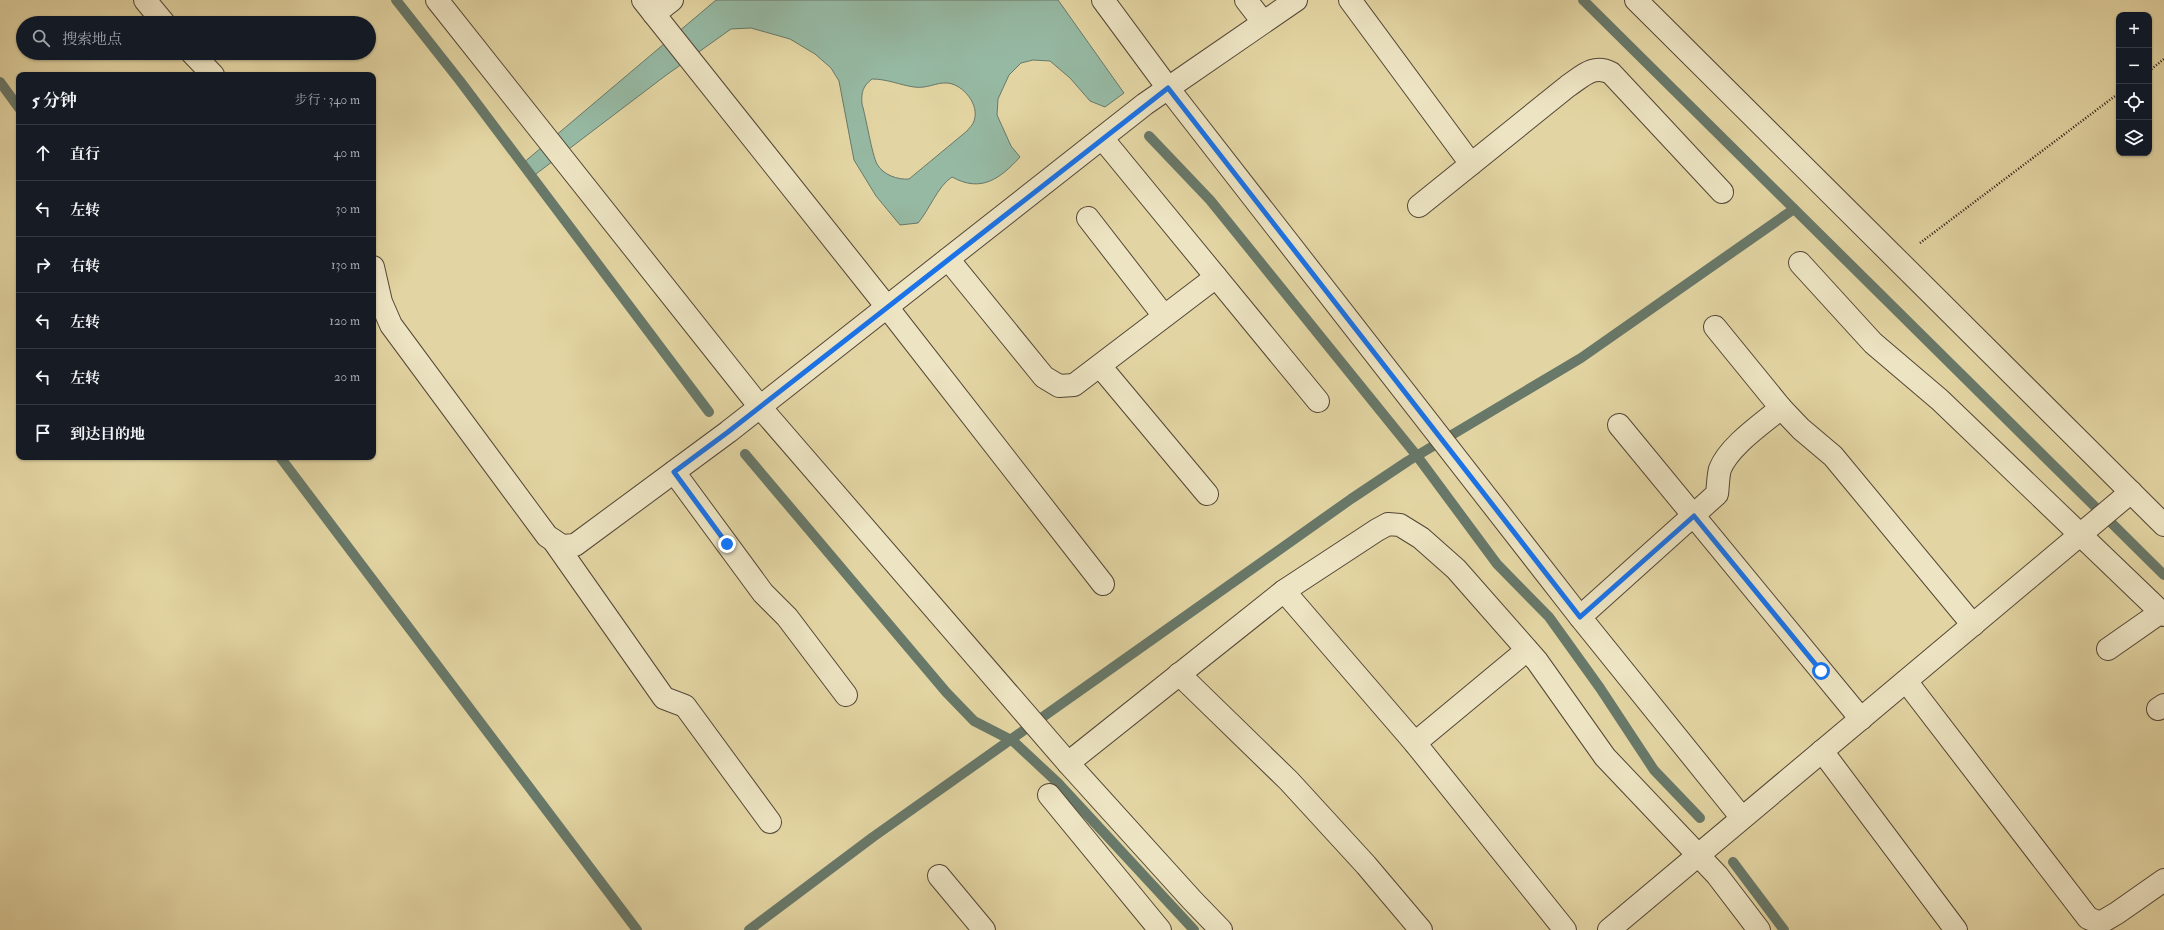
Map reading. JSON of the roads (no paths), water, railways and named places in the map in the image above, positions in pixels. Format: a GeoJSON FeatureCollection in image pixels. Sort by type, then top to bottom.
{"type":"FeatureCollection","features":[{"type":"Feature","properties":{"kind":"street"},"geometry":{"type":"LineString","coordinates":[[145,0],[158,16]]}},
{"type":"Feature","properties":{"kind":"street"},"geometry":{"type":"LineString","coordinates":[[437,0],[760,407],[1068,763],[1221,930]]}},
{"type":"Feature","properties":{"kind":"street"},"geometry":{"type":"LineString","coordinates":[[672,0],[648,7],[887,307],[1103,584]]}},
{"type":"Feature","properties":{"kind":"street"},"geometry":{"type":"LineString","coordinates":[[1103,0],[1168,88],[1580,617],[1742,818]]}},
{"type":"Feature","properties":{"kind":"street"},"geometry":{"type":"LineString","coordinates":[[1246,0],[1263,22]]}},
{"type":"Feature","properties":{"kind":"street"},"geometry":{"type":"LineString","coordinates":[[376,291],[391,325],[547,536],[562,546],[575,544],[760,407],[1102,138],[1168,88],[1296,0]]}},
{"type":"Feature","properties":{"kind":"street"},"geometry":{"type":"LineString","coordinates":[[1350,0],[1471,164]]}},
{"type":"Feature","properties":{"kind":"street"},"geometry":{"type":"LineString","coordinates":[[1636,0],[1898,260],[2124,498],[2164,525]]}},
{"type":"Feature","properties":{"kind":"street"},"geometry":{"type":"LineString","coordinates":[[199,60],[210,72]]}},
{"type":"Feature","properties":{"kind":"street"},"geometry":{"type":"LineString","coordinates":[[1419,206],[1568,86],[1593,70],[1602,69],[1611,73],[1722,192]]}},
{"type":"Feature","properties":{"kind":"street"},"geometry":{"type":"LineString","coordinates":[[1102,138],[1318,401]]}},
{"type":"Feature","properties":{"kind":"street"},"geometry":{"type":"LineString","coordinates":[[1088,218],[1164,316]]}},
{"type":"Feature","properties":{"kind":"street"},"geometry":{"type":"LineString","coordinates":[[948,259],[1044,377],[1060,386],[1074,385],[1216,277]]}},
{"type":"Feature","properties":{"kind":"street"},"geometry":{"type":"LineString","coordinates":[[1800,262],[1873,343],[1940,400],[2085,530],[2162,613],[2108,649]]}},
{"type":"Feature","properties":{"kind":"street"},"geometry":{"type":"LineString","coordinates":[[1715,327],[1781,408],[1801,429],[1833,456],[1973,625]]}},
{"type":"Feature","properties":{"kind":"street"},"geometry":{"type":"LineString","coordinates":[[1100,366],[1207,494]]}},
{"type":"Feature","properties":{"kind":"street"},"geometry":{"type":"LineString","coordinates":[[1580,617],[1717,494],[1720,470],[1728,456],[1736,447],[1781,408]]}},
{"type":"Feature","properties":{"kind":"street"},"geometry":{"type":"LineString","coordinates":[[1619,425],[1860,719]]}},
{"type":"Feature","properties":{"kind":"street"},"geometry":{"type":"LineString","coordinates":[[674,472],[763,593],[787,616],[846,695]]}},
{"type":"Feature","properties":{"kind":"street"},"geometry":{"type":"LineString","coordinates":[[1609,930],[2124,498]]}},
{"type":"Feature","properties":{"kind":"street"},"geometry":{"type":"LineString","coordinates":[[1068,763],[1284,591],[1377,530],[1388,524],[1400,525],[1422,538],[1456,569],[1527,650],[1564,697],[1606,756],[1717,875],[1758,930]]}},
{"type":"Feature","properties":{"kind":"street"},"geometry":{"type":"LineString","coordinates":[[553,540],[664,698],[686,706],[770,822]]}},
{"type":"Feature","properties":{"kind":"street"},"geometry":{"type":"LineString","coordinates":[[1284,591],[1415,743],[1565,930]]}},
{"type":"Feature","properties":{"kind":"street"},"geometry":{"type":"LineString","coordinates":[[1415,743],[1527,650]]}},
{"type":"Feature","properties":{"kind":"street"},"geometry":{"type":"LineString","coordinates":[[1179,674],[1290,781],[1366,865],[1420,930]]}},
{"type":"Feature","properties":{"kind":"street"},"geometry":{"type":"LineString","coordinates":[[1906,681],[2088,918],[2100,922],[2117,914],[2164,880]]}},
{"type":"Feature","properties":{"kind":"street"},"geometry":{"type":"LineString","coordinates":[[1822,751],[1956,930]]}},
{"type":"Feature","properties":{"kind":"street"},"geometry":{"type":"LineString","coordinates":[[1049,795],[1160,930]]}},
{"type":"Feature","properties":{"kind":"street"},"geometry":{"type":"LineString","coordinates":[[939,876],[984,930]]}},
{"type":"Feature","properties":{"kind":"waterway"},"geometry":{"type":"LineString","coordinates":[[396,0],[460,81],[709,412]]}},
{"type":"Feature","properties":{"kind":"waterway"},"geometry":{"type":"LineString","coordinates":[[1583,0],[2164,575]]}},
{"type":"Feature","properties":{"kind":"waterway"},"geometry":{"type":"LineString","coordinates":[[0,82],[16,104]]}},
{"type":"Feature","properties":{"kind":"waterway"},"geometry":{"type":"LineString","coordinates":[[1149,136],[1210,200],[1417,456],[1497,564],[1549,617],[1600,688],[1654,770],[1700,818]]}},
{"type":"Feature","properties":{"kind":"waterway"},"geometry":{"type":"LineString","coordinates":[[749,930],[873,837],[1351,499],[1408,461],[1581,358],[1794,209]]}},
{"type":"Feature","properties":{"kind":"waterway"},"geometry":{"type":"LineString","coordinates":[[745,454],[946,692],[974,721],[1013,741],[1058,783],[1194,930]]}},
{"type":"Feature","properties":{"kind":"waterway"},"geometry":{"type":"LineString","coordinates":[[282,460],[637,930]]}},
{"type":"Feature","properties":{"kind":"waterway"},"geometry":{"type":"LineString","coordinates":[[1733,862],[1784,930]]}}]}
